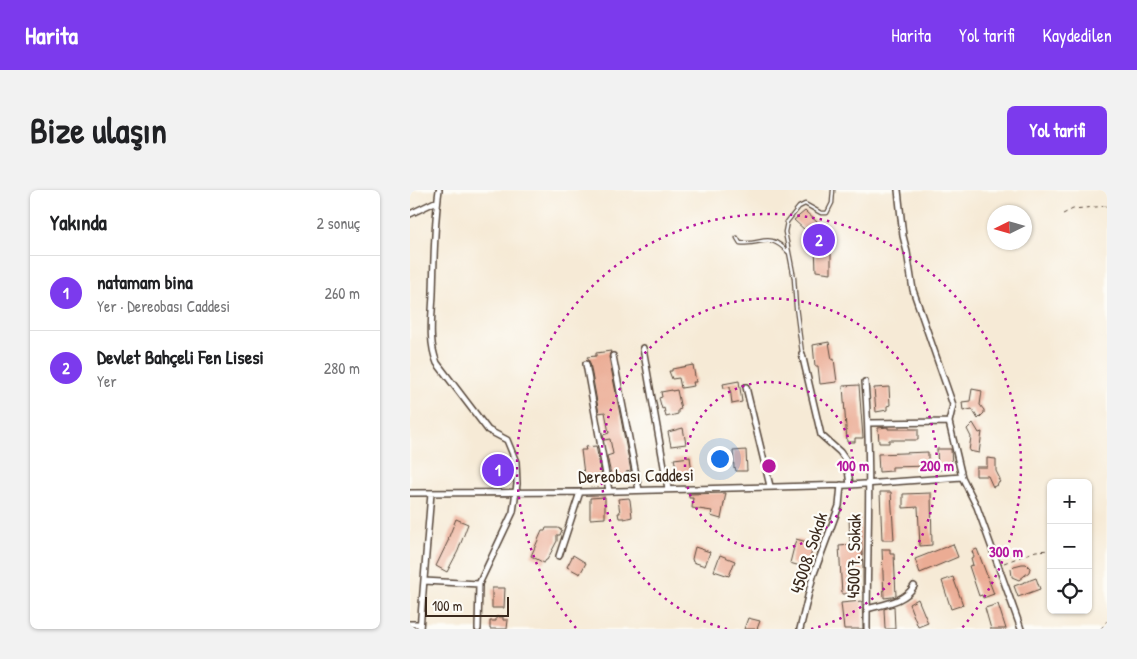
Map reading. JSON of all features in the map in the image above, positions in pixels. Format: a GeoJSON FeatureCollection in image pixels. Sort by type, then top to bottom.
{"type":"FeatureCollection","features":[{"type":"Feature","properties":{"kind":"street"},"geometry":{"type":"LineString","coordinates":[[439,190],[435,225],[432,304],[433,354],[437,363],[488,430],[506,440],[516,462],[517,484],[513,512],[479,584],[478,629]]}},
{"type":"Feature","properties":{"kind":"street"},"geometry":{"type":"LineString","coordinates":[[898,190],[903,236],[908,252],[913,290],[953,405],[949,422],[962,478],[977,507],[1021,629]]}},
{"type":"Feature","properties":{"kind":"street"},"geometry":{"type":"LineString","coordinates":[[410,214],[437,200]]}},
{"type":"Feature","properties":{"kind":"street"},"geometry":{"type":"LineString","coordinates":[[643,348],[668,490]]}},
{"type":"Feature","properties":{"kind":"street"},"geometry":{"type":"LineString","coordinates":[[802,354],[821,435],[840,452],[847,462],[850,485]]}},
{"type":"Feature","properties":{"kind":"street"},"geometry":{"type":"LineString","coordinates":[[612,356],[639,490]]}},
{"type":"Feature","properties":{"kind":"street"},"geometry":{"type":"LineString","coordinates":[[586,364],[609,491]]}},
{"type":"Feature","properties":{"kind":"street","name":"45007. Sokak"},"geometry":{"type":"LineString","coordinates":[[865,382],[869,423],[867,629]]}},
{"type":"Feature","properties":{"kind":"street"},"geometry":{"type":"LineString","coordinates":[[746,387],[770,486]]}},
{"type":"Feature","properties":{"kind":"street"},"geometry":{"type":"LineString","coordinates":[[869,423],[949,422]]}},
{"type":"Feature","properties":{"kind":"street","name":"Dereobası Caddesi"},"geometry":{"type":"LineString","coordinates":[[410,493],[580,492],[770,486],[841,486],[962,478]]}},
{"type":"Feature","properties":{"kind":"street","name":"45008. Sokak"},"geometry":{"type":"LineString","coordinates":[[800,629],[813,576],[839,506],[841,486]]}},
{"type":"Feature","properties":{"kind":"street"},"geometry":{"type":"LineString","coordinates":[[559,556],[580,492]]}},
{"type":"Feature","properties":{"kind":"street"},"geometry":{"type":"LineString","coordinates":[[410,624],[420,627],[431,493]]}},
{"type":"Feature","properties":{"kind":"street"},"geometry":{"type":"LineString","coordinates":[[424,581],[479,584]]}},
{"type":"Feature","properties":{"kind":"street"},"geometry":{"type":"LineString","coordinates":[[867,610],[899,599],[910,593],[914,586]]}},
{"type":"Feature","properties":{"kind":"lane"},"geometry":{"type":"LineString","coordinates":[[802,354],[794,278],[785,232],[787,222],[799,207],[805,204],[821,213],[827,213],[832,203],[833,190]]}},
{"type":"Feature","properties":{"kind":"lane"},"geometry":{"type":"LineString","coordinates":[[737,238],[740,243],[747,244],[761,240],[773,240],[790,254]]}},
{"type":"Feature","properties":{"kind":"path"},"geometry":{"type":"LineString","coordinates":[[1063,214],[1073,209],[1107,206]]}},
{"type":"Feature","properties":{"kind":"path"},"geometry":{"type":"LineString","coordinates":[[999,564],[1036,551],[1047,550]]}},
{"type":"Feature","properties":{"kind":"path"},"geometry":{"type":"LineString","coordinates":[[1100,629],[1107,621]]}},
{"type":"Feature","properties":{"kind":"building"},"geometry":{"type":"Polygon","coordinates":[[[805,211],[818,223],[826,235],[831,255],[831,273],[816,271],[815,245],[806,231],[794,220],[805,211]]]}},
{"type":"Feature","properties":{"kind":"building"},"geometry":{"type":"Polygon","coordinates":[[[829,342],[832,360],[834,359],[837,382],[820,384],[818,366],[815,366],[813,345],[829,342]]]}},
{"type":"Feature","properties":{"kind":"building"},"geometry":{"type":"Polygon","coordinates":[[[611,351],[609,357],[631,471],[626,472],[627,476],[612,479],[607,456],[613,454],[610,439],[604,440],[603,435],[609,433],[605,412],[599,413],[590,363],[587,357],[596,356],[596,353],[611,351]]]}},
{"type":"Feature","properties":{"kind":"building"},"geometry":{"type":"Polygon","coordinates":[[[693,365],[696,382],[693,382],[694,386],[681,388],[679,378],[672,379],[669,371],[693,365]]]}},
{"type":"Feature","properties":{"kind":"building"},"geometry":{"type":"Polygon","coordinates":[[[739,381],[742,402],[732,404],[730,387],[724,388],[723,384],[739,381]]]}},
{"type":"Feature","properties":{"kind":"building"},"geometry":{"type":"Polygon","coordinates":[[[859,385],[863,438],[855,438],[855,442],[847,442],[843,386],[859,385]]]}},
{"type":"Feature","properties":{"kind":"building"},"geometry":{"type":"Polygon","coordinates":[[[889,387],[890,405],[887,406],[887,410],[876,412],[874,388],[889,387]]]}},
{"type":"Feature","properties":{"kind":"building"},"geometry":{"type":"Polygon","coordinates":[[[972,389],[982,391],[980,405],[984,413],[978,419],[972,409],[963,411],[962,402],[970,401],[972,389]]]}},
{"type":"Feature","properties":{"kind":"building"},"geometry":{"type":"Polygon","coordinates":[[[677,390],[681,409],[678,410],[678,414],[666,417],[659,398],[662,397],[661,392],[677,390]]]}},
{"type":"Feature","properties":{"kind":"building"},"geometry":{"type":"Polygon","coordinates":[[[973,423],[979,433],[982,432],[979,453],[969,451],[971,437],[967,429],[973,423]]]}},
{"type":"Feature","properties":{"kind":"building"},"geometry":{"type":"Polygon","coordinates":[[[888,427],[888,429],[918,429],[918,440],[889,440],[889,443],[879,443],[878,428],[888,427]]]}},
{"type":"Feature","properties":{"kind":"building"},"geometry":{"type":"Polygon","coordinates":[[[683,428],[686,444],[671,446],[668,432],[683,428]]]}},
{"type":"Feature","properties":{"kind":"building"},"geometry":{"type":"Polygon","coordinates":[[[596,446],[602,476],[588,476],[584,474],[581,450],[586,450],[585,447],[596,446]]]}},
{"type":"Feature","properties":{"kind":"building"},"geometry":{"type":"Polygon","coordinates":[[[937,449],[951,449],[952,466],[947,466],[947,469],[938,470],[937,449]]]}},
{"type":"Feature","properties":{"kind":"building"},"geometry":{"type":"Polygon","coordinates":[[[746,450],[747,471],[736,471],[734,468],[733,451],[746,450]]]}},
{"type":"Feature","properties":{"kind":"building"},"geometry":{"type":"Polygon","coordinates":[[[928,452],[928,466],[892,467],[892,471],[879,472],[878,454],[928,452]]]}},
{"type":"Feature","properties":{"kind":"building"},"geometry":{"type":"Polygon","coordinates":[[[690,457],[692,473],[678,474],[674,459],[690,457]]]}},
{"type":"Feature","properties":{"kind":"building"},"geometry":{"type":"Polygon","coordinates":[[[987,458],[996,459],[996,471],[1000,482],[993,487],[988,476],[976,476],[976,467],[987,467],[987,458]]]}},
{"type":"Feature","properties":{"kind":"building"},"geometry":{"type":"Polygon","coordinates":[[[506,460],[509,476],[490,480],[487,463],[506,460]]]}},
{"type":"Feature","properties":{"kind":"building"},"geometry":{"type":"Polygon","coordinates":[[[880,492],[891,492],[894,540],[882,540],[880,492]]]}},
{"type":"Feature","properties":{"kind":"building"},"geometry":{"type":"Polygon","coordinates":[[[726,493],[721,519],[711,516],[712,511],[692,508],[693,498],[689,498],[689,494],[726,493]]]}},
{"type":"Feature","properties":{"kind":"building"},"geometry":{"type":"Polygon","coordinates":[[[931,493],[932,545],[920,546],[918,507],[903,508],[903,494],[931,493]]]}},
{"type":"Feature","properties":{"kind":"building"},"geometry":{"type":"Polygon","coordinates":[[[605,497],[605,518],[590,519],[590,498],[605,497]]]}},
{"type":"Feature","properties":{"kind":"building"},"geometry":{"type":"Polygon","coordinates":[[[629,498],[632,517],[619,518],[618,499],[629,498]]]}},
{"type":"Feature","properties":{"kind":"building"},"geometry":{"type":"Polygon","coordinates":[[[860,517],[863,593],[842,594],[839,546],[850,545],[849,518],[860,517]]]}},
{"type":"Feature","properties":{"kind":"building"},"geometry":{"type":"Polygon","coordinates":[[[456,519],[468,524],[458,551],[447,572],[436,566],[456,519]]]}},
{"type":"Feature","properties":{"kind":"building"},"geometry":{"type":"Polygon","coordinates":[[[546,528],[562,530],[560,535],[557,535],[557,541],[544,563],[531,556],[542,531],[545,531],[546,528]]]}},
{"type":"Feature","properties":{"kind":"building"},"geometry":{"type":"Polygon","coordinates":[[[796,539],[814,544],[807,568],[790,563],[796,539]]]}},
{"type":"Feature","properties":{"kind":"building"},"geometry":{"type":"Polygon","coordinates":[[[953,544],[958,557],[920,573],[915,559],[953,544]]]}},
{"type":"Feature","properties":{"kind":"building"},"geometry":{"type":"Polygon","coordinates":[[[695,547],[710,552],[705,566],[693,562],[695,547]]]}},
{"type":"Feature","properties":{"kind":"building"},"geometry":{"type":"Polygon","coordinates":[[[882,549],[890,549],[890,554],[894,554],[896,596],[884,598],[882,549]]]}},
{"type":"Feature","properties":{"kind":"building"},"geometry":{"type":"Polygon","coordinates":[[[977,549],[994,594],[983,598],[982,595],[979,596],[969,566],[973,565],[971,558],[974,557],[972,551],[977,549]]]}},
{"type":"Feature","properties":{"kind":"building"},"geometry":{"type":"Polygon","coordinates":[[[573,555],[586,563],[580,574],[567,567],[573,555]]]}},
{"type":"Feature","properties":{"kind":"building"},"geometry":{"type":"Polygon","coordinates":[[[720,555],[735,561],[729,576],[714,571],[720,555]]]}},
{"type":"Feature","properties":{"kind":"building"},"geometry":{"type":"Polygon","coordinates":[[[1026,564],[1030,568],[1029,572],[1019,580],[1012,577],[1011,569],[1026,564]]]}},
{"type":"Feature","properties":{"kind":"building"},"geometry":{"type":"Polygon","coordinates":[[[953,577],[963,605],[951,609],[942,581],[953,577]]]}},
{"type":"Feature","properties":{"kind":"building"},"geometry":{"type":"Polygon","coordinates":[[[1036,578],[1040,589],[1018,597],[1014,586],[1036,578]]]}},
{"type":"Feature","properties":{"kind":"building"},"geometry":{"type":"Polygon","coordinates":[[[492,588],[505,588],[504,608],[492,608],[492,588]]]}},
{"type":"Feature","properties":{"kind":"building"},"geometry":{"type":"Polygon","coordinates":[[[918,599],[928,623],[918,627],[909,604],[918,599]]]}},
{"type":"Feature","properties":{"kind":"building"},"geometry":{"type":"Polygon","coordinates":[[[862,601],[863,629],[844,629],[841,603],[862,601]]]}},
{"type":"Feature","properties":{"kind":"building"},"geometry":{"type":"Polygon","coordinates":[[[998,604],[1006,629],[991,629],[985,608],[998,604]]]}},
{"type":"Feature","properties":{"kind":"building"},"geometry":{"type":"Polygon","coordinates":[[[894,606],[895,629],[885,629],[884,609],[894,606]]]}},
{"type":"Feature","properties":{"kind":"building"},"geometry":{"type":"Polygon","coordinates":[[[496,617],[503,617],[503,620],[508,620],[507,629],[490,629],[490,621],[496,621],[496,617]]]}},
{"type":"Feature","properties":{"kind":"building"},"geometry":{"type":"Polygon","coordinates":[[[748,618],[760,621],[757,629],[744,629],[748,618]]]}},
{"type":"Feature","properties":{"kind":"place","name":"Devlet Bahçeli Fen Lisesi"},"geometry":{"type":"Point","coordinates":[819,240]}},
{"type":"Feature","properties":{"kind":"place","name":"natamam bina"},"geometry":{"type":"Point","coordinates":[498,470]}}]}
